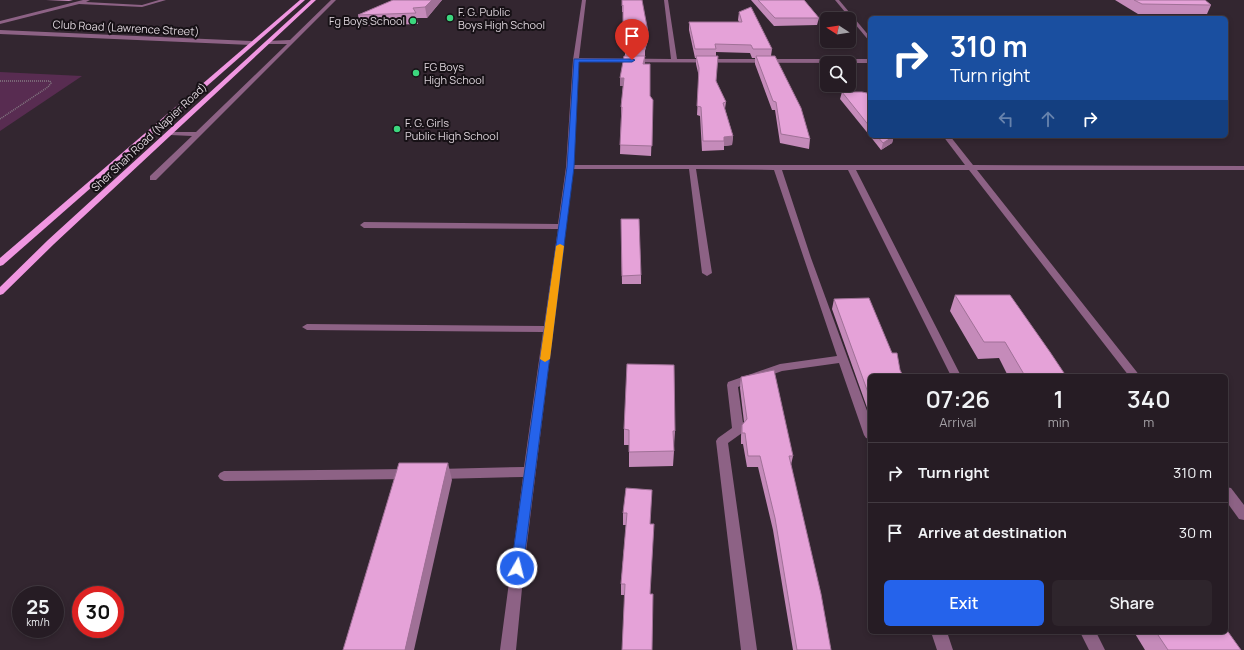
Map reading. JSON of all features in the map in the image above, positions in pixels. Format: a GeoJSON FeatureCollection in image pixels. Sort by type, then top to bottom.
{"type":"FeatureCollection","features":[{"type":"Feature","properties":{"kind":"main road","name":"Sher Shah Road (Napier Road)"},"geometry":{"type":"LineString","coordinates":[[0,263],[302,0]]}},
{"type":"Feature","properties":{"kind":"main road","name":"Sher Shah Road (Napier Road)"},"geometry":{"type":"LineString","coordinates":[[0,292],[51,242],[314,0]]}},
{"type":"Feature","properties":{"kind":"street"},"geometry":{"type":"LineString","coordinates":[[0,23],[88,0]]}},
{"type":"Feature","properties":{"kind":"street"},"geometry":{"type":"LineString","coordinates":[[80,2],[142,6],[164,0]]}},
{"type":"Feature","properties":{"kind":"street"},"geometry":{"type":"LineString","coordinates":[[153,178],[334,0]]}},
{"type":"Feature","properties":{"kind":"street"},"geometry":{"type":"LineString","coordinates":[[508,650],[570,167],[576,60],[584,0]]}},
{"type":"Feature","properties":{"kind":"street"},"geometry":{"type":"LineString","coordinates":[[666,0],[674,60]]}},
{"type":"Feature","properties":{"kind":"street"},"geometry":{"type":"LineString","coordinates":[[837,0],[868,38]]}},
{"type":"Feature","properties":{"kind":"street","name":"Club Road (Lawrence Street)"},"geometry":{"type":"LineString","coordinates":[[0,32],[252,43]]}},
{"type":"Feature","properties":{"kind":"street"},"geometry":{"type":"LineString","coordinates":[[269,42],[292,42]]}},
{"type":"Feature","properties":{"kind":"street"},"geometry":{"type":"LineString","coordinates":[[576,60],[868,61]]}},
{"type":"Feature","properties":{"kind":"street"},"geometry":{"type":"LineString","coordinates":[[170,133],[198,134]]}},
{"type":"Feature","properties":{"kind":"street"},"geometry":{"type":"LineString","coordinates":[[948,138],[1132,374]]}},
{"type":"Feature","properties":{"kind":"street"},"geometry":{"type":"LineString","coordinates":[[570,167],[1244,168]]}},
{"type":"Feature","properties":{"kind":"street"},"geometry":{"type":"LineString","coordinates":[[692,167],[707,273]]}},
{"type":"Feature","properties":{"kind":"street"},"geometry":{"type":"LineString","coordinates":[[777,167],[868,429]]}},
{"type":"Feature","properties":{"kind":"street"},"geometry":{"type":"LineString","coordinates":[[851,168],[955,374]]}},
{"type":"Feature","properties":{"kind":"street"},"geometry":{"type":"LineString","coordinates":[[364,224],[562,227]]}},
{"type":"Feature","properties":{"kind":"street"},"geometry":{"type":"LineString","coordinates":[[307,327],[549,329]]}},
{"type":"Feature","properties":{"kind":"street"},"geometry":{"type":"LineString","coordinates":[[749,650],[722,441],[738,430],[732,385],[780,368],[843,359]]}},
{"type":"Feature","properties":{"kind":"street"},"geometry":{"type":"LineString","coordinates":[[224,476],[530,472]]}},
{"type":"Feature","properties":{"kind":"street"},"geometry":{"type":"LineString","coordinates":[[1228,495],[1244,515]]}},
{"type":"Feature","properties":{"kind":"street"},"geometry":{"type":"LineString","coordinates":[[940,634],[945,650]]}},
{"type":"Feature","properties":{"kind":"street"},"geometry":{"type":"LineString","coordinates":[[1089,634],[1097,650]]}},
{"type":"Feature","properties":{"kind":"path"},"geometry":{"type":"LineString","coordinates":[[0,82],[42,80],[50,81],[52,83],[0,119]]}},
{"type":"Feature","properties":{"kind":"shaded area"},"geometry":{"type":"Polygon","coordinates":[[[0,72],[82,76],[0,131],[0,72]]]}},
{"type":"Feature","properties":{"kind":"building"},"geometry":{"type":"Polygon","coordinates":[[[393,0],[432,0],[425,7],[413,8],[416,13],[358,15],[393,0]]]}},
{"type":"Feature","properties":{"kind":"building"},"geometry":{"type":"Polygon","coordinates":[[[622,0],[642,0],[648,32],[645,49],[625,49],[626,41],[623,40],[622,0]]]}},
{"type":"Feature","properties":{"kind":"building"},"geometry":{"type":"Polygon","coordinates":[[[758,0],[804,0],[819,18],[775,18],[758,0]]]}},
{"type":"Feature","properties":{"kind":"building"},"geometry":{"type":"Polygon","coordinates":[[[1134,0],[1205,0],[1211,5],[1142,4],[1134,0]]]}},
{"type":"Feature","properties":{"kind":"building"},"geometry":{"type":"Polygon","coordinates":[[[751,7],[772,49],[753,49],[751,45],[715,44],[716,49],[695,49],[689,22],[742,22],[739,12],[751,7]]]}},
{"type":"Feature","properties":{"kind":"building"},"geometry":{"type":"Polygon","coordinates":[[[624,56],[645,56],[643,64],[650,64],[650,96],[653,100],[652,146],[620,145],[621,107],[624,78],[620,78],[624,56]]]}},
{"type":"Feature","properties":{"kind":"building"},"geometry":{"type":"Polygon","coordinates":[[[696,56],[718,56],[716,81],[726,102],[723,103],[733,136],[724,137],[724,141],[703,141],[701,107],[697,106],[699,68],[696,56]]]}},
{"type":"Feature","properties":{"kind":"building"},"geometry":{"type":"Polygon","coordinates":[[[756,56],[775,56],[801,108],[810,139],[781,134],[776,102],[773,101],[756,56]]]}},
{"type":"Feature","properties":{"kind":"building"},"geometry":{"type":"Polygon","coordinates":[[[842,92],[862,92],[868,95],[868,124],[842,92]]]}},
{"type":"Feature","properties":{"kind":"building"},"geometry":{"type":"Polygon","coordinates":[[[879,138],[891,138],[883,143],[879,138]]]}},
{"type":"Feature","properties":{"kind":"building"},"geometry":{"type":"Polygon","coordinates":[[[621,219],[639,219],[641,275],[622,276],[621,219]]]}},
{"type":"Feature","properties":{"kind":"building"},"geometry":{"type":"Polygon","coordinates":[[[955,295],[1010,295],[1065,374],[1024,374],[1005,342],[984,342],[955,295]]]}},
{"type":"Feature","properties":{"kind":"building"},"geometry":{"type":"Polygon","coordinates":[[[869,298],[892,353],[897,353],[902,374],[868,374],[868,392],[834,299],[869,298]]]}},
{"type":"Feature","properties":{"kind":"building"},"geometry":{"type":"Polygon","coordinates":[[[627,364],[674,365],[674,451],[629,452],[629,430],[624,429],[627,364]]]}},
{"type":"Feature","properties":{"kind":"building"},"geometry":{"type":"Polygon","coordinates":[[[774,370],[793,456],[789,456],[821,594],[831,650],[797,650],[775,518],[760,456],[748,456],[745,433],[742,433],[742,425],[747,419],[741,377],[774,370]]]}},
{"type":"Feature","properties":{"kind":"building"},"geometry":{"type":"Polygon","coordinates":[[[399,463],[448,463],[405,650],[343,650],[399,463]]]}},
{"type":"Feature","properties":{"kind":"building"},"geometry":{"type":"Polygon","coordinates":[[[626,488],[652,490],[650,524],[654,524],[650,594],[653,594],[652,650],[622,650],[625,584],[621,584],[627,513],[623,513],[626,488]]]}},
{"type":"Feature","properties":{"kind":"building"},"geometry":{"type":"Polygon","coordinates":[[[1228,632],[1241,650],[1168,650],[1157,634],[1228,634],[1228,632]]]}},
{"type":"Feature","properties":{"kind":"slow traffic"},"geometry":{"type":"LineString","coordinates":[[545,359],[560,246]]}},
{"type":"Feature","properties":{"kind":"place","name":"F. G. Public Boys High School"},"geometry":{"type":"Point","coordinates":[450,18]}},
{"type":"Feature","properties":{"kind":"place","name":"Fg Boys School"},"geometry":{"type":"Point","coordinates":[413,21]}},
{"type":"Feature","properties":{"kind":"place","name":"FG Boys High School"},"geometry":{"type":"Point","coordinates":[416,73]}},
{"type":"Feature","properties":{"kind":"place","name":"F. G. Girls Public High School"},"geometry":{"type":"Point","coordinates":[397,129]}},
{"type":"Feature","properties":{"kind":"route"},"geometry":{"type":"LineString","coordinates":[[517,568],[570,167],[576,60],[632,60]]}}]}
